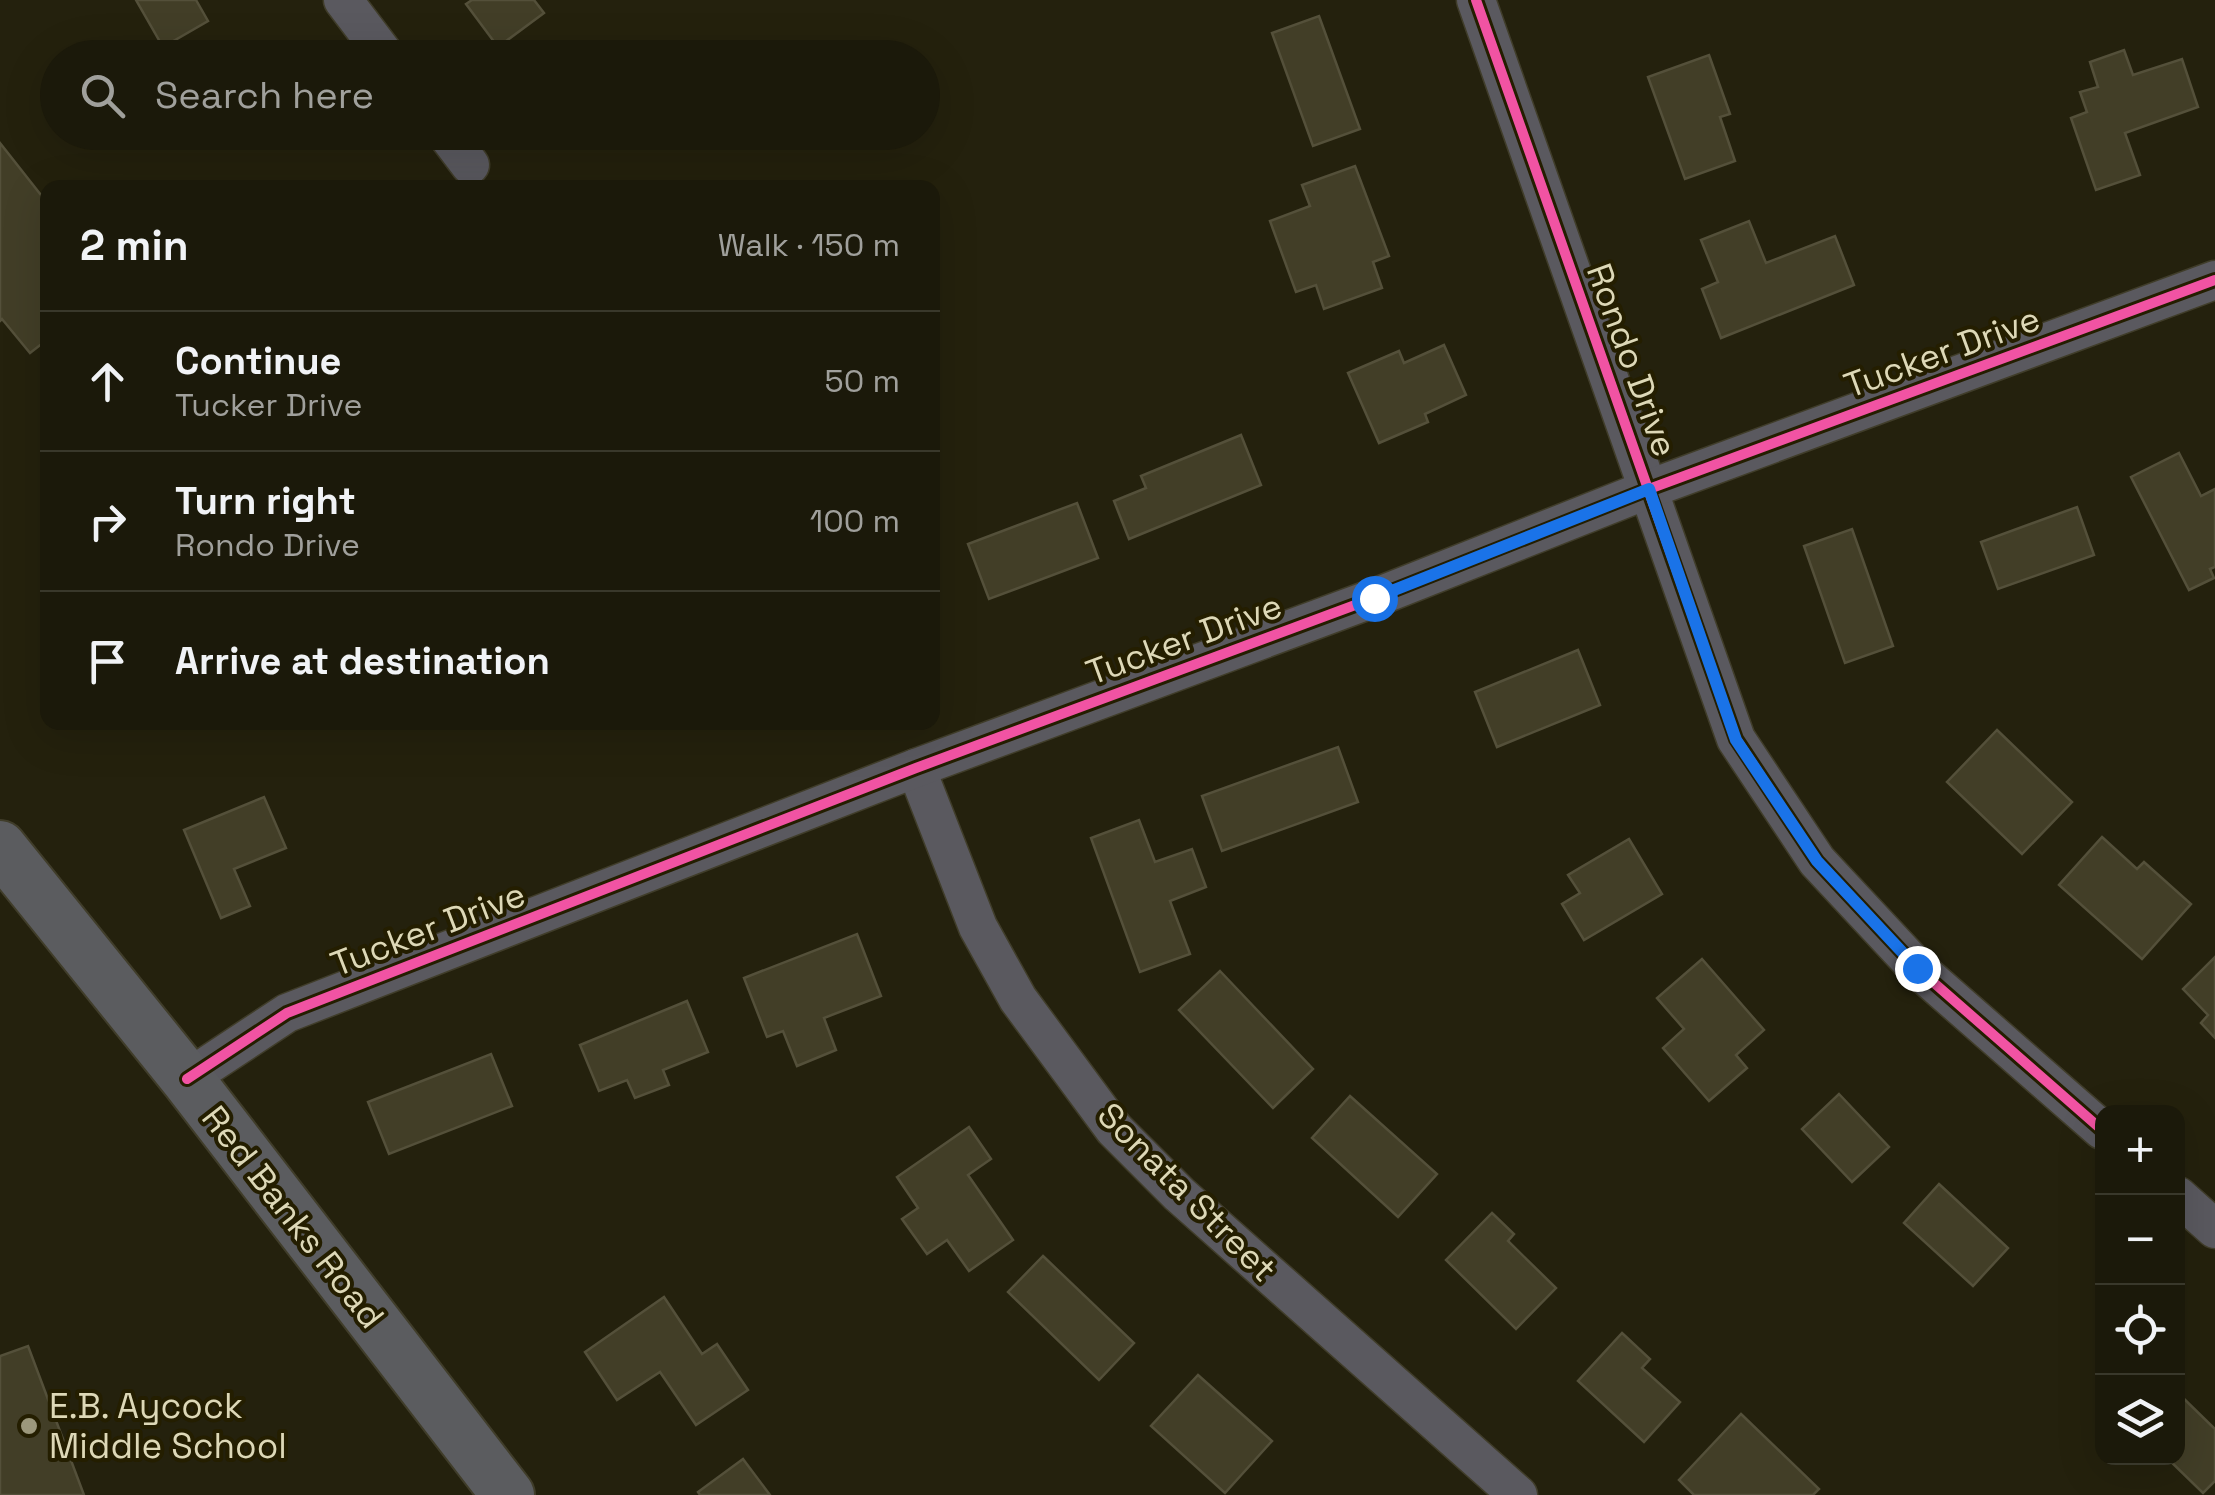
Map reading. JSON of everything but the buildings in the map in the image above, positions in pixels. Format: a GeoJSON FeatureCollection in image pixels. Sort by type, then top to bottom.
{"type":"FeatureCollection","features":[{"type":"Feature","properties":{"kind":"street"},"geometry":{"type":"LineString","coordinates":[[343,0],[373,40]]}},
{"type":"Feature","properties":{"kind":"street","name":"Rondo Drive"},"geometry":{"type":"LineString","coordinates":[[1476,0],[1736,740],[1817,861],[1917,968],[2095,1124]]}},
{"type":"Feature","properties":{"kind":"street"},"geometry":{"type":"LineString","coordinates":[[459,150],[470,165]]}},
{"type":"Feature","properties":{"kind":"street","name":"Tucker Drive"},"geometry":{"type":"LineString","coordinates":[[187,1079],[287,1013],[1649,489],[2215,280]]}},
{"type":"Feature","properties":{"kind":"street","name":"Sonata Street"},"geometry":{"type":"LineString","coordinates":[[916,768],[978,927],[1018,999],[1114,1128],[1179,1194],[1518,1495]]}},
{"type":"Feature","properties":{"kind":"street","name":"Red Banks Road"},"geometry":{"type":"LineString","coordinates":[[5,863],[187,1079],[508,1495]]}},
{"type":"Feature","properties":{"kind":"street"},"geometry":{"type":"LineString","coordinates":[[2185,1202],[2215,1229]]}},
{"type":"Feature","properties":{"kind":"cycle path"},"geometry":{"type":"LineString","coordinates":[[1476,0],[1736,739],[1817,861],[1917,968],[2095,1124]]}},
{"type":"Feature","properties":{"kind":"cycle path"},"geometry":{"type":"LineString","coordinates":[[187,1079],[287,1013],[1649,489],[2215,280]]}},
{"type":"Feature","properties":{"kind":"place","name":"E.B. Aycock Middle School"},"geometry":{"type":"Point","coordinates":[29,1426]}},
{"type":"Feature","properties":{"kind":"route"},"geometry":{"type":"LineString","coordinates":[[1374,598],[1649,489],[1736,740],[1817,861],[1917,968]]}}]}
